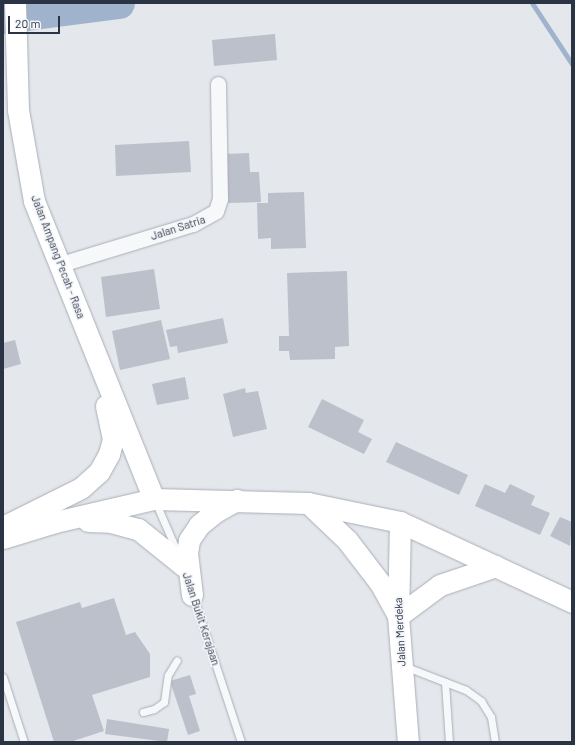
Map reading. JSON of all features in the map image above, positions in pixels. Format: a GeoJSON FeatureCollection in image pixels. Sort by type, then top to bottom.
{"type":"FeatureCollection","features":[{"type":"Feature","properties":{"kind":"main road","name":"Jalan Ampang Pecah - Rasa"},"geometry":{"type":"LineString","coordinates":[[15,3],[18,110],[24,154],[34,201],[61,264],[90,342],[154,499]]}},
{"type":"Feature","properties":{"kind":"main road"},"geometry":{"type":"LineString","coordinates":[[3,527],[81,488],[99,472],[110,454],[113,439],[111,422],[90,342]]}},
{"type":"Feature","properties":{"kind":"main road"},"geometry":{"type":"LineString","coordinates":[[3,538],[55,522],[154,499],[240,499],[308,503],[400,522],[572,602]]}},
{"type":"Feature","properties":{"kind":"main road"},"geometry":{"type":"LineString","coordinates":[[192,595],[187,553],[189,540],[199,525],[215,512],[240,499]]}},
{"type":"Feature","properties":{"kind":"main road"},"geometry":{"type":"LineString","coordinates":[[308,503],[347,540],[380,583],[398,616],[440,585],[496,566]]}},
{"type":"Feature","properties":{"kind":"main road"},"geometry":{"type":"LineString","coordinates":[[55,522],[125,524],[138,529],[184,566]]}},
{"type":"Feature","properties":{"kind":"main road","name":"Jalan Merdeka"},"geometry":{"type":"LineString","coordinates":[[400,522],[398,616],[408,742]]}},
{"type":"Feature","properties":{"kind":"street","name":"Jalan Satria"},"geometry":{"type":"LineString","coordinates":[[61,264],[193,224],[216,211],[220,199],[218,84]]}},
{"type":"Feature","properties":{"kind":"lane","name":"Jalan Bukit Kerajaan"},"geometry":{"type":"LineString","coordinates":[[154,499],[184,566],[192,595],[241,742]]}},
{"type":"Feature","properties":{"kind":"lane"},"geometry":{"type":"LineString","coordinates":[[143,712],[154,709],[164,702],[168,675],[177,660]]}},
{"type":"Feature","properties":{"kind":"lane"},"geometry":{"type":"LineString","coordinates":[[402,665],[466,690],[481,701],[491,717],[495,742]]}},
{"type":"Feature","properties":{"kind":"lane"},"geometry":{"type":"LineString","coordinates":[[3,677],[24,742]]}},
{"type":"Feature","properties":{"kind":"lane"},"geometry":{"type":"LineString","coordinates":[[445,682],[449,742]]}},
{"type":"Feature","properties":{"kind":"building"},"geometry":{"type":"Polygon","coordinates":[[[275,34],[277,60],[214,66],[212,40],[275,34]]]}},
{"type":"Feature","properties":{"kind":"building"},"geometry":{"type":"Polygon","coordinates":[[[189,141],[191,172],[116,176],[115,145],[189,141]]]}},
{"type":"Feature","properties":{"kind":"building"},"geometry":{"type":"Polygon","coordinates":[[[249,153],[250,172],[259,172],[261,202],[227,203],[225,154],[249,153]]]}},
{"type":"Feature","properties":{"kind":"building"},"geometry":{"type":"Polygon","coordinates":[[[304,192],[306,248],[271,249],[271,238],[258,239],[257,203],[268,203],[268,193],[304,192]]]}},
{"type":"Feature","properties":{"kind":"building"},"geometry":{"type":"Polygon","coordinates":[[[154,269],[160,309],[106,317],[101,277],[154,269]]]}},
{"type":"Feature","properties":{"kind":"building"},"geometry":{"type":"Polygon","coordinates":[[[347,271],[349,346],[335,347],[335,359],[290,360],[289,351],[279,351],[279,336],[289,336],[287,273],[347,271]]]}},
{"type":"Feature","properties":{"kind":"building"},"geometry":{"type":"Polygon","coordinates":[[[223,318],[228,343],[178,353],[177,346],[170,347],[166,330],[223,318]]]}},
{"type":"Feature","properties":{"kind":"building"},"geometry":{"type":"Polygon","coordinates":[[[161,320],[170,359],[120,370],[112,331],[161,320]]]}},
{"type":"Feature","properties":{"kind":"building"},"geometry":{"type":"Polygon","coordinates":[[[15,340],[21,364],[3,369],[3,343],[15,340]]]}},
{"type":"Feature","properties":{"kind":"building"},"geometry":{"type":"Polygon","coordinates":[[[185,377],[189,399],[157,405],[152,384],[185,377]]]}},
{"type":"Feature","properties":{"kind":"building"},"geometry":{"type":"Polygon","coordinates":[[[245,388],[246,393],[258,391],[267,429],[233,437],[223,394],[245,388]]]}},
{"type":"Feature","properties":{"kind":"building"},"geometry":{"type":"Polygon","coordinates":[[[322,399],[364,420],[358,432],[372,439],[364,454],[308,427],[322,399]]]}},
{"type":"Feature","properties":{"kind":"building"},"geometry":{"type":"Polygon","coordinates":[[[396,442],[468,475],[459,495],[386,462],[396,442]]]}},
{"type":"Feature","properties":{"kind":"building"},"geometry":{"type":"Polygon","coordinates":[[[485,484],[505,493],[510,484],[535,496],[531,505],[550,513],[540,535],[475,506],[485,484]]]}},
{"type":"Feature","properties":{"kind":"building"},"geometry":{"type":"Polygon","coordinates":[[[560,517],[572,522],[570,546],[550,536],[560,517]]]}},
{"type":"Feature","properties":{"kind":"building"},"geometry":{"type":"Polygon","coordinates":[[[114,598],[126,635],[135,632],[150,654],[150,677],[92,695],[104,731],[70,742],[54,742],[16,622],[80,602],[82,608],[114,598]]]}},
{"type":"Feature","properties":{"kind":"building"},"geometry":{"type":"Polygon","coordinates":[[[190,675],[196,694],[189,696],[200,731],[188,735],[170,681],[190,675]]]}},
{"type":"Feature","properties":{"kind":"building"},"geometry":{"type":"Polygon","coordinates":[[[107,719],[169,729],[167,742],[105,734],[107,719]]]}},
{"type":"Feature","properties":{"kind":"waterway"},"geometry":{"type":"LineString","coordinates":[[3,18],[119,3]]}},
{"type":"Feature","properties":{"kind":"waterway"},"geometry":{"type":"LineString","coordinates":[[532,3],[572,64]]}}]}
